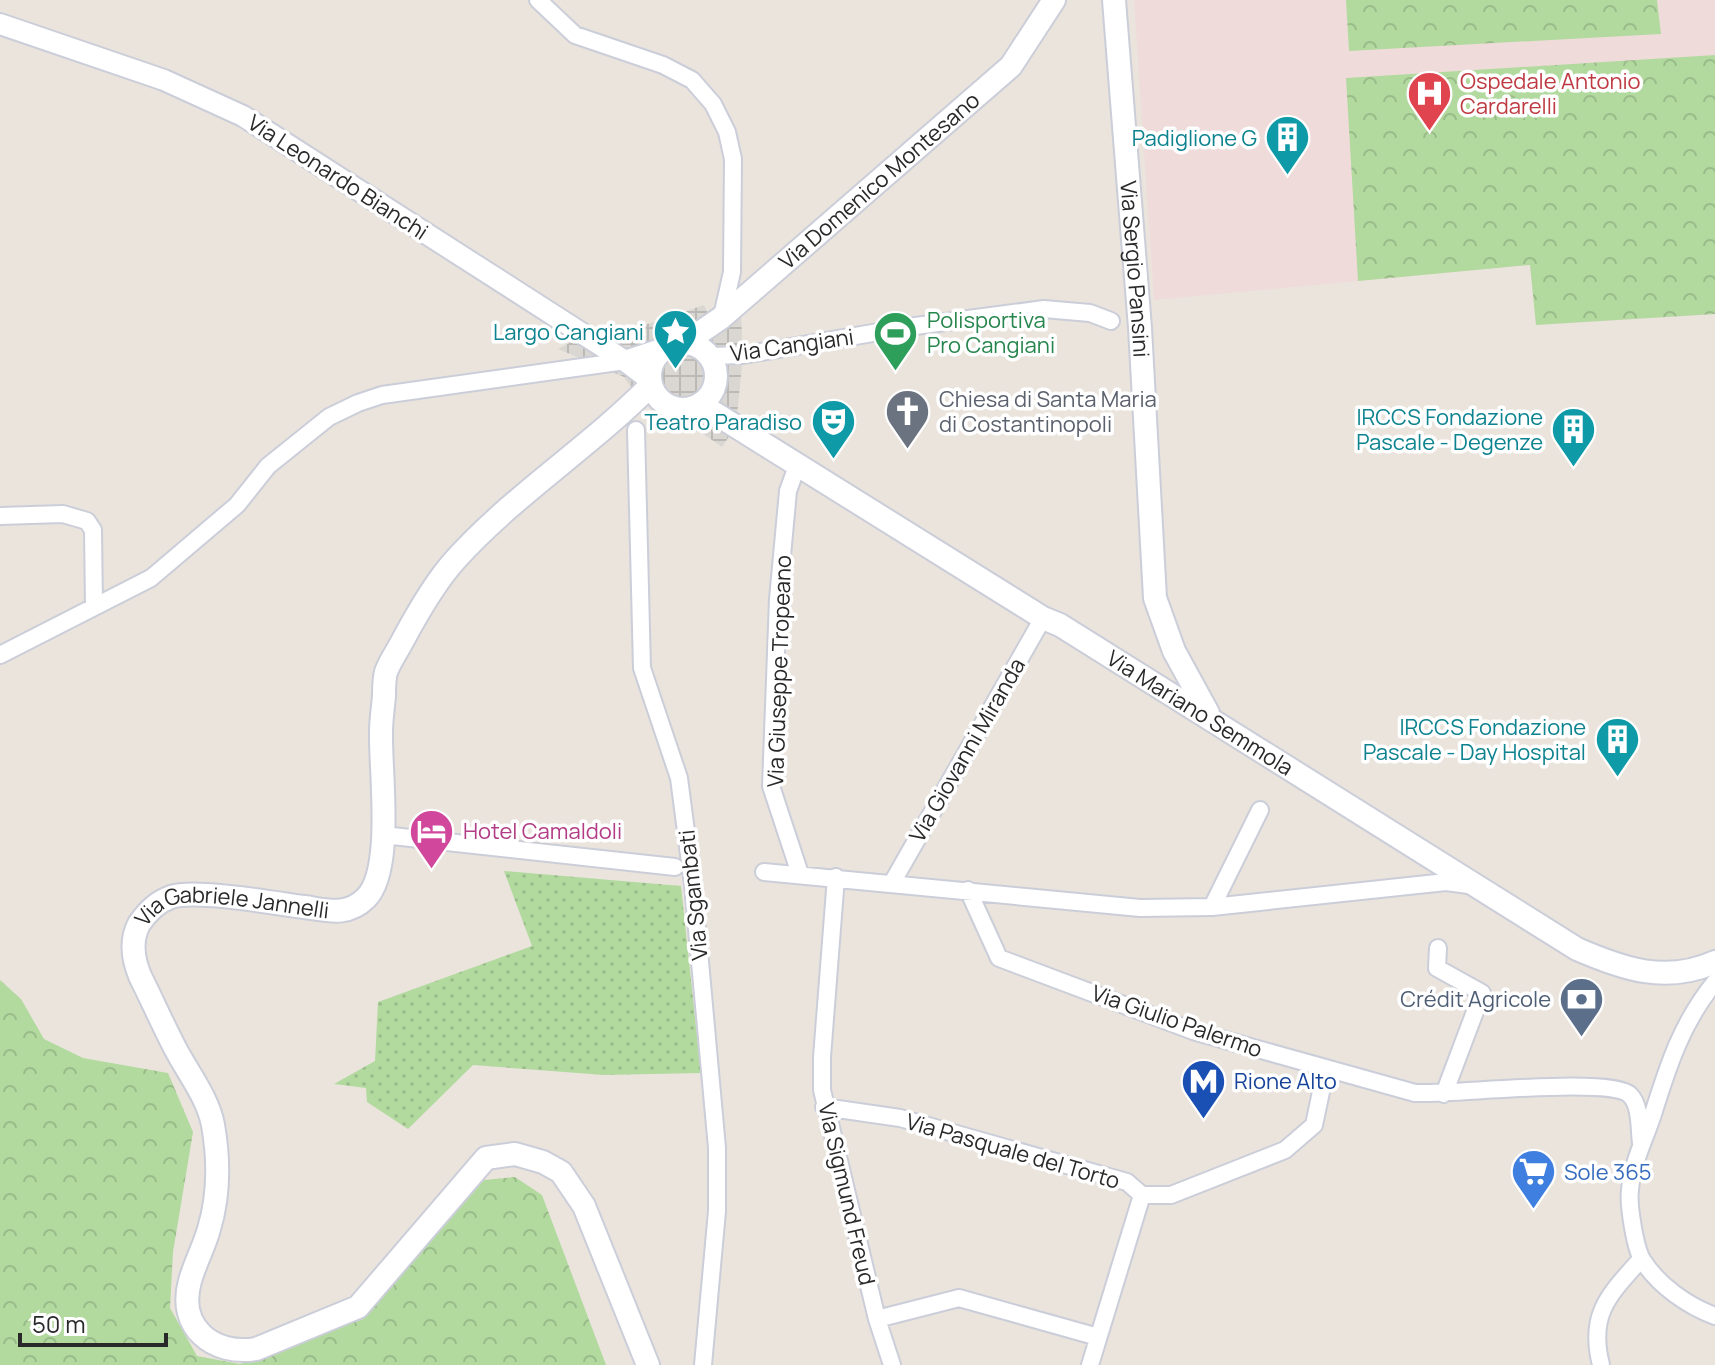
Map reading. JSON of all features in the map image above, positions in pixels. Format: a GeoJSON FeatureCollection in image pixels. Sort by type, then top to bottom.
{"type":"FeatureCollection","features":[{"type":"Feature","properties":{"kind":"main road","name":"Via Domenico Montesano"},"geometry":{"type":"LineString","coordinates":[[686,342],[721,318],[1011,66],[1054,0]]}},
{"type":"Feature","properties":{"kind":"main road","name":"Via Sergio Pansini"},"geometry":{"type":"LineString","coordinates":[[1114,0],[1140,328],[1155,598],[1174,651],[1210,717]]}},
{"type":"Feature","properties":{"kind":"main road"},"geometry":{"type":"LineString","coordinates":[[686,342],[700,347],[710,356],[716,377],[714,388],[700,404],[682,409],[665,404],[656,396],[650,382],[651,365],[664,348],[686,342]]}},
{"type":"Feature","properties":{"kind":"main road","name":"Via Gabriele Jannelli"},"geometry":{"type":"LineString","coordinates":[[626,424],[650,382]]}},
{"type":"Feature","properties":{"kind":"main road","name":"Via Gabriele Jannelli"},"geometry":{"type":"LineString","coordinates":[[648,1365],[584,1206],[572,1186],[561,1172],[543,1162],[515,1154],[486,1158],[358,1307],[256,1349],[223,1349],[208,1341],[193,1321],[187,1297],[210,1228],[218,1165],[213,1121],[137,969],[133,944],[145,914],[173,897],[189,895],[255,901],[328,912],[356,906],[375,886],[380,873],[383,835],[381,733],[385,673],[417,614],[455,559],[519,500],[626,424],[665,404]]}},
{"type":"Feature","properties":{"kind":"main road","name":"Via Mariano Semmola"},"geometry":{"type":"LineString","coordinates":[[700,404],[1043,618],[1060,625],[1210,717],[1577,949],[1622,968],[1652,974],[1678,973],[1715,962]]}},
{"type":"Feature","properties":{"kind":"street"},"geometry":{"type":"LineString","coordinates":[[538,0],[575,35],[663,65],[692,80],[713,104],[727,132],[733,159],[732,272],[721,318]]}},
{"type":"Feature","properties":{"kind":"street","name":"Via Leonardo Bianchi"},"geometry":{"type":"LineString","coordinates":[[0,24],[164,80],[243,116],[625,361],[650,382]]}},
{"type":"Feature","properties":{"kind":"street","name":"Via Cangiani"},"geometry":{"type":"LineString","coordinates":[[710,356],[743,355],[908,327],[1044,309],[1090,313],[1111,321]]}},
{"type":"Feature","properties":{"kind":"street"},"geometry":{"type":"LineString","coordinates":[[0,655],[151,578],[237,505],[268,466],[329,417],[358,403],[382,395],[625,361],[664,348]]}},
{"type":"Feature","properties":{"kind":"street","name":"Via Sgambati"},"geometry":{"type":"LineString","coordinates":[[626,424],[642,668],[679,778],[693,885],[716,1133],[717,1211],[703,1365]]}},
{"type":"Feature","properties":{"kind":"street","name":"Via Giuseppe Tropeano"},"geometry":{"type":"LineString","coordinates":[[797,466],[788,491],[778,599],[771,786],[800,874]]}},
{"type":"Feature","properties":{"kind":"street"},"geometry":{"type":"LineString","coordinates":[[0,516],[63,514],[87,521],[93,530],[94,607]]}},
{"type":"Feature","properties":{"kind":"street","name":"Via Giovanni Miranda"},"geometry":{"type":"LineString","coordinates":[[892,883],[1043,618]]}},
{"type":"Feature","properties":{"kind":"street"},"geometry":{"type":"LineString","coordinates":[[1212,907],[1260,810]]}},
{"type":"Feature","properties":{"kind":"street"},"geometry":{"type":"LineString","coordinates":[[383,835],[675,867]]}},
{"type":"Feature","properties":{"kind":"street"},"geometry":{"type":"LineString","coordinates":[[764,872],[1140,908],[1212,907],[1446,882],[1479,886]]}},
{"type":"Feature","properties":{"kind":"street","name":"Via Sigmund Freud"},"geometry":{"type":"LineString","coordinates":[[836,877],[822,1057],[824,1107],[877,1319],[892,1365]]}},
{"type":"Feature","properties":{"kind":"street","name":"Via Giulio Palermo"},"geometry":{"type":"LineString","coordinates":[[968,890],[999,958],[1193,1031],[1415,1093],[1585,1085],[1619,1088],[1630,1095],[1636,1106],[1641,1143]]}},
{"type":"Feature","properties":{"kind":"street"},"geometry":{"type":"LineString","coordinates":[[1438,948],[1437,968],[1482,993],[1444,1094]]}},
{"type":"Feature","properties":{"kind":"street"},"geometry":{"type":"LineString","coordinates":[[1715,982],[1698,1003],[1675,1046],[1641,1143],[1629,1204],[1641,1259],[1669,1289],[1698,1310],[1715,1316]]}},
{"type":"Feature","properties":{"kind":"street","name":"Via Pasquale del Torto"},"geometry":{"type":"LineString","coordinates":[[824,1107],[900,1118],[1127,1182],[1142,1195],[1171,1195],[1285,1150],[1314,1125],[1326,1068]]}},
{"type":"Feature","properties":{"kind":"street"},"geometry":{"type":"LineString","coordinates":[[1090,1365],[1142,1195]]}},
{"type":"Feature","properties":{"kind":"street"},"geometry":{"type":"LineString","coordinates":[[1601,1365],[1598,1353],[1599,1313],[1608,1295],[1641,1259]]}},
{"type":"Feature","properties":{"kind":"street"},"geometry":{"type":"LineString","coordinates":[[877,1319],[959,1298],[1098,1337]]}},
{"type":"Feature","properties":{"kind":"shaded area","name":"Ospedale Antonio Cardarelli"},"geometry":{"type":"Polygon","coordinates":[[[1134,0],[1715,0],[1715,314],[1536,325],[1530,265],[1154,300],[1134,0]]]}},
{"type":"Feature","properties":{"kind":"shaded area","name":"Largo Cangiani"},"geometry":{"type":"Polygon","coordinates":[[[704,305],[713,324],[721,318],[741,316],[743,355],[736,426],[722,447],[662,405],[638,398],[624,377],[558,349],[583,336],[591,327],[636,328],[704,305]]]}},
{"type":"Feature","properties":{"kind":"green space"},"geometry":{"type":"Polygon","coordinates":[[[1346,0],[1657,0],[1661,34],[1349,51],[1346,0]]]}},
{"type":"Feature","properties":{"kind":"green space"},"geometry":{"type":"Polygon","coordinates":[[[1715,55],[1715,314],[1536,325],[1530,265],[1358,281],[1346,78],[1715,55]]]}},
{"type":"Feature","properties":{"kind":"green space"},"geometry":{"type":"Polygon","coordinates":[[[504,871],[681,886],[701,1073],[604,1075],[473,1065],[408,1129],[367,1102],[366,1088],[334,1084],[375,1061],[378,1002],[532,946],[504,871]]]}},
{"type":"Feature","properties":{"kind":"green space"},"geometry":{"type":"Polygon","coordinates":[[[0,980],[21,999],[44,1039],[83,1058],[168,1073],[193,1132],[173,1252],[170,1308],[197,1356],[240,1364],[363,1319],[484,1180],[515,1177],[542,1195],[606,1365],[0,1365],[0,980]]]}},
{"type":"Feature","properties":{"kind":"place","name":"Ospedale Antonio Cardarelli"},"geometry":{"type":"Point","coordinates":[1429,133]}},
{"type":"Feature","properties":{"kind":"place","name":"Padiglione G"},"geometry":{"type":"Point","coordinates":[1288,177]}},
{"type":"Feature","properties":{"kind":"place","name":"Largo Cangiani"},"geometry":{"type":"Point","coordinates":[675,371]}},
{"type":"Feature","properties":{"kind":"place","name":"Polisportiva Pro Cangiani"},"geometry":{"type":"Point","coordinates":[896,372]}},
{"type":"Feature","properties":{"kind":"place","name":"Chiesa di Santa Maria di Costantinopoli"},"geometry":{"type":"Point","coordinates":[908,451]}},
{"type":"Feature","properties":{"kind":"place","name":"Teatro Paradiso"},"geometry":{"type":"Point","coordinates":[833,461]}},
{"type":"Feature","properties":{"kind":"place","name":"IRCCS Fondazione Pascale - Degenze"},"geometry":{"type":"Point","coordinates":[1574,469]}},
{"type":"Feature","properties":{"kind":"place","name":"IRCCS Fondazione Pascale - Day Hospital"},"geometry":{"type":"Point","coordinates":[1617,779]}},
{"type":"Feature","properties":{"kind":"place","name":"Hotel Camaldoli"},"geometry":{"type":"Point","coordinates":[432,870]}},
{"type":"Feature","properties":{"kind":"place","name":"Crédit Agricole"},"geometry":{"type":"Point","coordinates":[1582,1038]}},
{"type":"Feature","properties":{"kind":"place","name":"Rione Alto"},"geometry":{"type":"Point","coordinates":[1203,1120]}},
{"type":"Feature","properties":{"kind":"place","name":"Sole 365"},"geometry":{"type":"Point","coordinates":[1533,1211]}}]}
